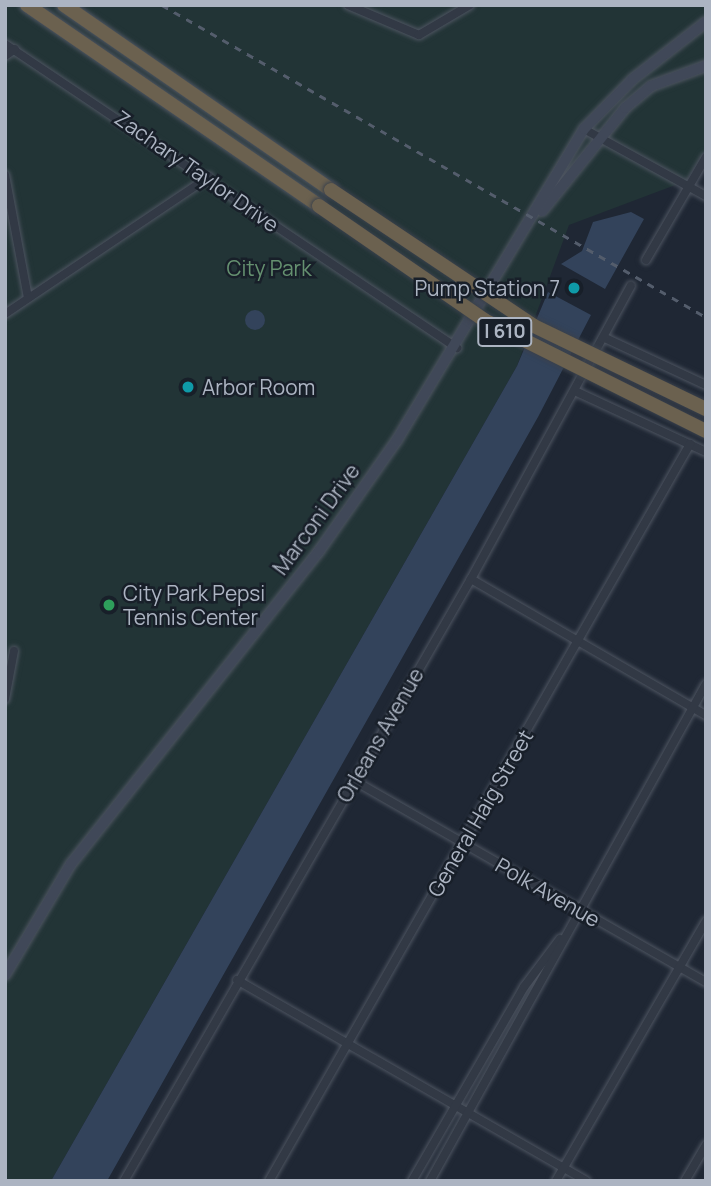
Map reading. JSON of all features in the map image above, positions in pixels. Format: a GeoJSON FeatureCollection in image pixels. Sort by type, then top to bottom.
{"type":"FeatureCollection","features":[{"type":"Feature","properties":{"kind":"highway","name":"I 610"},"geometry":{"type":"LineString","coordinates":[[27,5],[484,320],[706,431]]}},
{"type":"Feature","properties":{"kind":"highway","name":"I 610"},"geometry":{"type":"LineString","coordinates":[[64,5],[331,190],[534,326],[706,409]]}},
{"type":"Feature","properties":{"kind":"street"},"geometry":{"type":"LineString","coordinates":[[350,6],[419,35],[470,5]]}},
{"type":"Feature","properties":{"kind":"street","name":"Marconi Drive"},"geometry":{"type":"LineString","coordinates":[[5,975],[71,864],[319,551],[457,348],[584,129],[633,79],[706,22]]}},
{"type":"Feature","properties":{"kind":"street","name":"Zachary Taylor Drive"},"geometry":{"type":"LineString","coordinates":[[5,44],[209,177],[457,348]]}},
{"type":"Feature","properties":{"kind":"street"},"geometry":{"type":"LineString","coordinates":[[5,56],[15,49]]}},
{"type":"Feature","properties":{"kind":"street","name":"Marconi Drive"},"geometry":{"type":"LineString","coordinates":[[519,244],[596,137],[651,86],[706,66]]}},
{"type":"Feature","properties":{"kind":"street"},"geometry":{"type":"LineString","coordinates":[[584,129],[706,196]]}},
{"type":"Feature","properties":{"kind":"street"},"geometry":{"type":"LineString","coordinates":[[646,260],[706,157]]}},
{"type":"Feature","properties":{"kind":"street"},"geometry":{"type":"LineString","coordinates":[[5,175],[28,298]]}},
{"type":"Feature","properties":{"kind":"street"},"geometry":{"type":"LineString","coordinates":[[5,314],[209,177]]}},
{"type":"Feature","properties":{"kind":"street","name":"Orleans Avenue"},"geometry":{"type":"LineString","coordinates":[[124,1181],[577,392],[631,286]]}},
{"type":"Feature","properties":{"kind":"street"},"geometry":{"type":"LineString","coordinates":[[605,338],[706,385]]}},
{"type":"Feature","properties":{"kind":"street"},"geometry":{"type":"LineString","coordinates":[[577,392],[706,452]]}},
{"type":"Feature","properties":{"kind":"street","name":"General Haig Street"},"geometry":{"type":"LineString","coordinates":[[269,1181],[690,444]]}},
{"type":"Feature","properties":{"kind":"street"},"geometry":{"type":"LineString","coordinates":[[471,579],[706,715]]}},
{"type":"Feature","properties":{"kind":"street"},"geometry":{"type":"LineString","coordinates":[[5,699],[15,651]]}},
{"type":"Feature","properties":{"kind":"street"},"geometry":{"type":"LineString","coordinates":[[412,1181],[524,987],[562,937],[706,684]]}},
{"type":"Feature","properties":{"kind":"street","name":"Polk Avenue"},"geometry":{"type":"LineString","coordinates":[[353,780],[706,982]]}},
{"type":"Feature","properties":{"kind":"street"},"geometry":{"type":"LineString","coordinates":[[556,1181],[706,922]]}},
{"type":"Feature","properties":{"kind":"street"},"geometry":{"type":"LineString","coordinates":[[430,1181],[546,980],[562,937]]}},
{"type":"Feature","properties":{"kind":"street"},"geometry":{"type":"LineString","coordinates":[[237,980],[586,1181]]}},
{"type":"Feature","properties":{"kind":"street"},"geometry":{"type":"LineString","coordinates":[[685,1181],[706,1145]]}},
{"type":"Feature","properties":{"kind":"green space","name":"City Park"},"geometry":{"type":"Polygon","coordinates":[[[5,5],[706,5],[706,149],[686,181],[569,225],[517,366],[51,1181],[5,1181],[5,5]]]}},
{"type":"Feature","properties":{"kind":"water"},"geometry":{"type":"Polygon","coordinates":[[[631,212],[644,219],[605,289],[561,264],[582,251],[593,222],[631,212]]]}},
{"type":"Feature","properties":{"kind":"water"},"geometry":{"type":"Polygon","coordinates":[[[548,292],[591,315],[538,417],[107,1181],[51,1181],[517,366],[548,292]]]}},
{"type":"Feature","properties":{"kind":"water"},"geometry":{"type":"Polygon","coordinates":[[[255,310],[262,313],[265,320],[262,327],[255,330],[248,327],[245,320],[248,313],[255,310]]]}},
{"type":"Feature","properties":{"kind":"railway"},"geometry":{"type":"LineString","coordinates":[[162,5],[706,317]]}},
{"type":"Feature","properties":{"kind":"place","name":"Pump Station 7"},"geometry":{"type":"Point","coordinates":[574,288]}},
{"type":"Feature","properties":{"kind":"place","name":"Arbor Room"},"geometry":{"type":"Point","coordinates":[188,387]}},
{"type":"Feature","properties":{"kind":"place","name":"City Park Pepsi Tennis Center"},"geometry":{"type":"Point","coordinates":[109,605]}}]}
